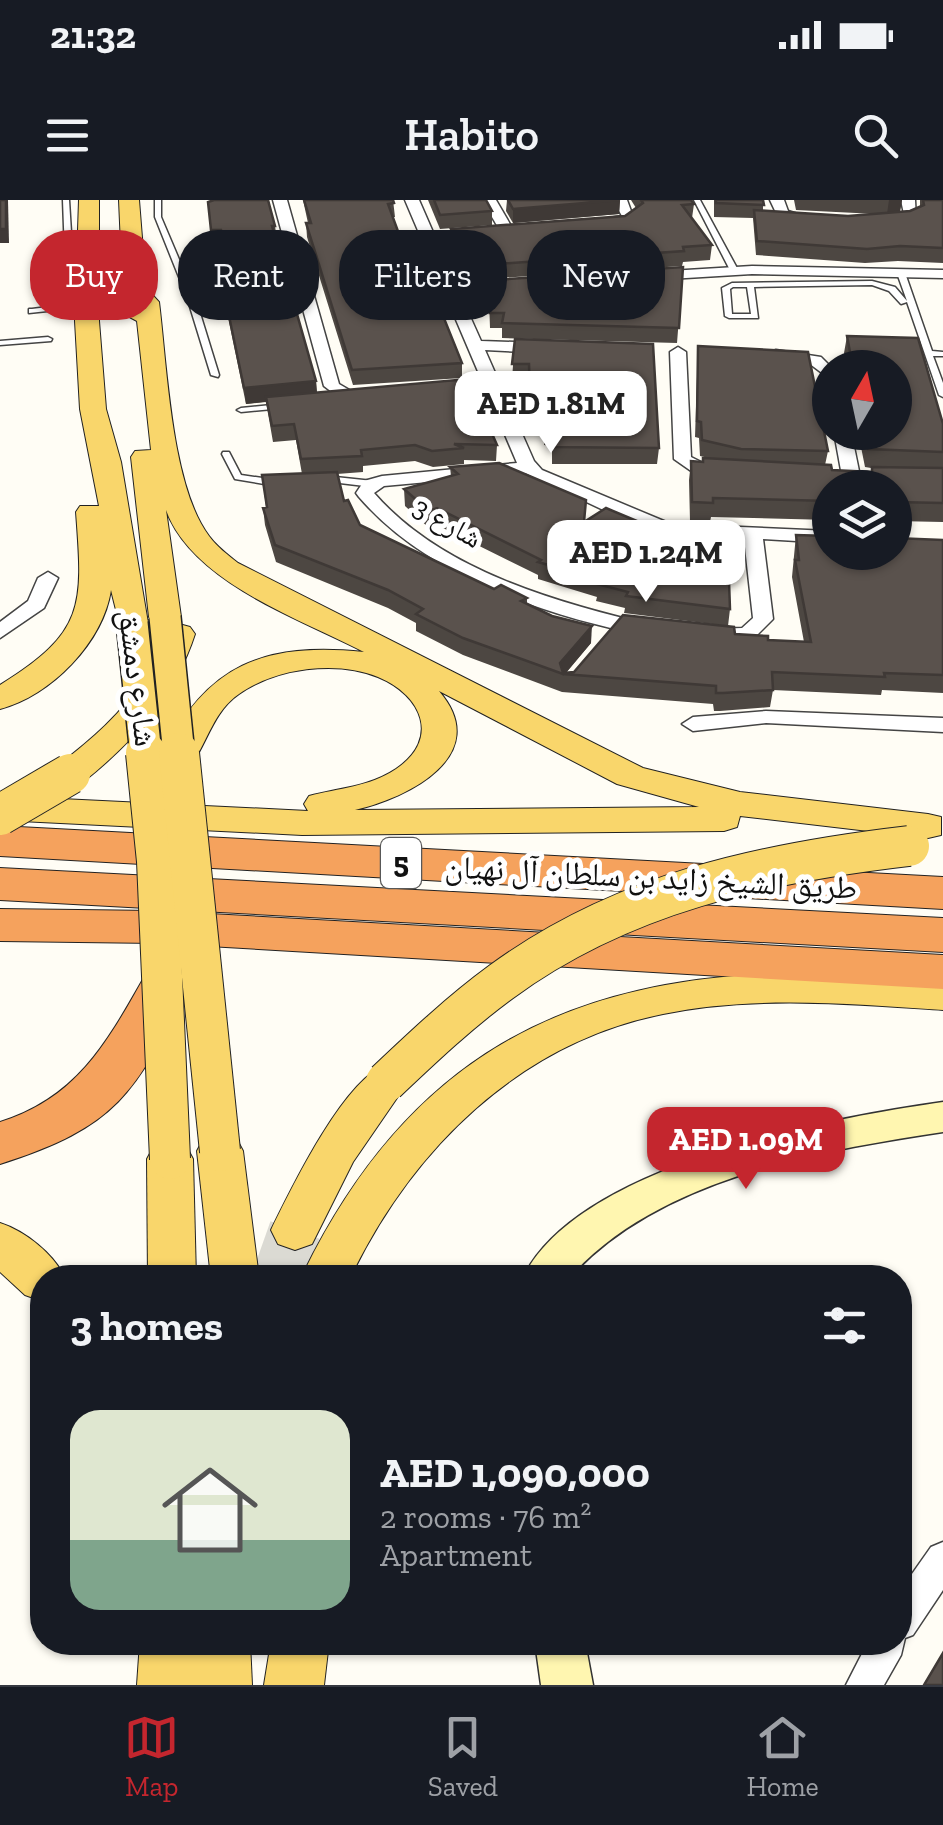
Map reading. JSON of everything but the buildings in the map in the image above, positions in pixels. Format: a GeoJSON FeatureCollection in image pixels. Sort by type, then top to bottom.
{"type":"FeatureCollection","features":[{"type":"Feature","properties":{"kind":"highway","name":"طريق الشيخ زايد بن سلطان آل نهيان"},"geometry":{"type":"LineString","coordinates":[[0,841],[943,893]]}},
{"type":"Feature","properties":{"kind":"highway","name":"طريق الشيخ زايد بن سلطان آل نهيان"},"geometry":{"type":"LineString","coordinates":[[0,884],[943,935]]}},
{"type":"Feature","properties":{"kind":"highway"},"geometry":{"type":"LineString","coordinates":[[0,924],[156,926],[943,972]]}},
{"type":"Feature","properties":{"kind":"highway"},"geometry":{"type":"LineString","coordinates":[[0,1143],[54,1124],[84,1106],[129,1056],[163,987]]}},
{"type":"Feature","properties":{"kind":"main road","name":"شارع دمشق"},"geometry":{"type":"LineString","coordinates":[[89,200],[87,321],[93,409],[180,756],[233,1265]]}},
{"type":"Feature","properties":{"kind":"main road"},"geometry":{"type":"LineString","coordinates":[[119,200],[125,330]]}},
{"type":"Feature","properties":{"kind":"main road","name":"شارع دمشق"},"geometry":{"type":"LineString","coordinates":[[128,200],[131,230]]}},
{"type":"Feature","properties":{"kind":"main road","name":"شارع دمشق"},"geometry":{"type":"LineString","coordinates":[[137,320],[172,1265]]}},
{"type":"Feature","properties":{"kind":"main road"},"geometry":{"type":"LineString","coordinates":[[149,320],[170,471],[183,518],[193,536],[228,569],[602,764],[665,789],[931,836]]}},
{"type":"Feature","properties":{"kind":"main road"},"geometry":{"type":"LineString","coordinates":[[87,321],[98,331],[102,351],[114,354]]}},
{"type":"Feature","properties":{"kind":"main road"},"geometry":{"type":"LineString","coordinates":[[0,700],[59,655],[82,627],[94,600],[86,452],[93,409]]}},
{"type":"Feature","properties":{"kind":"main road"},"geometry":{"type":"LineString","coordinates":[[0,811],[70,774],[131,718],[168,664],[178,639],[182,600],[169,502],[170,471]]}},
{"type":"Feature","properties":{"kind":"main road"},"geometry":{"type":"LineString","coordinates":[[96,813],[346,803],[376,794],[412,776],[431,754],[439,730],[433,705],[414,685],[390,672],[342,659],[312,658],[264,668],[238,680],[208,705],[180,756]]}},
{"type":"Feature","properties":{"kind":"main road"},"geometry":{"type":"LineString","coordinates":[[0,811],[302,823],[665,818],[931,836]]}},
{"type":"Feature","properties":{"kind":"main road"},"geometry":{"type":"LineString","coordinates":[[295,1230],[336,1150],[386,1082],[446,1023],[506,976],[564,939],[629,907],[698,882],[768,864],[931,836]]}},
{"type":"Feature","properties":{"kind":"main road"},"geometry":{"type":"LineString","coordinates":[[0,912],[266,923],[495,948]]}},
{"type":"Feature","properties":{"kind":"main road"},"geometry":{"type":"LineString","coordinates":[[331,1265],[375,1182],[418,1132],[482,1076],[545,1039],[621,1010],[719,992],[759,989],[943,994]]}},
{"type":"Feature","properties":{"kind":"main road"},"geometry":{"type":"LineString","coordinates":[[0,1243],[30,1269]]}},
{"type":"Feature","properties":{"kind":"main road"},"geometry":{"type":"LineString","coordinates":[[182,1655],[222,1685]]}},
{"type":"Feature","properties":{"kind":"main road"},"geometry":{"type":"LineString","coordinates":[[280,1655],[283,1685]]}},
{"type":"Feature","properties":{"kind":"main road"},"geometry":{"type":"LineString","coordinates":[[294,1685],[298,1655]]}},
{"type":"Feature","properties":{"kind":"street"},"geometry":{"type":"LineString","coordinates":[[280,200],[332,386],[341,398],[381,394]]}},
{"type":"Feature","properties":{"kind":"street"},"geometry":{"type":"LineString","coordinates":[[412,200],[427,230]]}},
{"type":"Feature","properties":{"kind":"street"},"geometry":{"type":"LineString","coordinates":[[489,200],[505,230]]}},
{"type":"Feature","properties":{"kind":"street"},"geometry":{"type":"LineString","coordinates":[[582,225],[628,220],[631,216],[620,200]]}},
{"type":"Feature","properties":{"kind":"street"},"geometry":{"type":"LineString","coordinates":[[777,200],[779,211],[787,216],[821,220]]}},
{"type":"Feature","properties":{"kind":"street"},"geometry":{"type":"LineString","coordinates":[[871,222],[907,220],[912,214],[908,200]]}},
{"type":"Feature","properties":{"kind":"street"},"geometry":{"type":"LineString","coordinates":[[507,231],[526,230]]}},
{"type":"Feature","properties":{"kind":"street"},"geometry":{"type":"LineString","coordinates":[[665,276],[889,278],[943,274]]}},
{"type":"Feature","properties":{"kind":"street"},"geometry":{"type":"LineString","coordinates":[[466,320],[476,346],[483,385],[529,467],[551,483],[650,524],[694,532],[812,537]]}},
{"type":"Feature","properties":{"kind":"street"},"geometry":{"type":"LineString","coordinates":[[476,346],[568,348]]}},
{"type":"Feature","properties":{"kind":"street"},"geometry":{"type":"LineString","coordinates":[[678,352],[683,459],[700,469],[738,472]]}},
{"type":"Feature","properties":{"kind":"street"},"geometry":{"type":"LineString","coordinates":[[752,354],[812,360]]}},
{"type":"Feature","properties":{"kind":"street","name":"شارع 3"},"geometry":{"type":"LineString","coordinates":[[529,467],[373,484],[365,493],[376,508],[424,544],[610,632],[740,636],[752,632],[761,623],[764,610],[752,535]]}},
{"type":"Feature","properties":{"kind":"street"},"geometry":{"type":"LineString","coordinates":[[0,632],[37,604],[48,578]]}},
{"type":"Feature","properties":{"kind":"street"},"geometry":{"type":"LineString","coordinates":[[693,724],[766,717],[943,725]]}},
{"type":"Feature","properties":{"kind":"street"},"geometry":{"type":"LineString","coordinates":[[557,1265],[586,1235],[638,1203],[703,1172],[770,1147],[943,1116]]}},
{"type":"Feature","properties":{"kind":"street"},"geometry":{"type":"LineString","coordinates":[[912,1604],[943,1559]]}},
{"type":"Feature","properties":{"kind":"street"},"geometry":{"type":"LineString","coordinates":[[562,1655],[567,1685]]}},
{"type":"Feature","properties":{"kind":"street"},"geometry":{"type":"LineString","coordinates":[[864,1685],[881,1655]]}},
{"type":"Feature","properties":{"kind":"lane"},"geometry":{"type":"LineString","coordinates":[[66,200],[68,230]]}},
{"type":"Feature","properties":{"kind":"lane"},"geometry":{"type":"LineString","coordinates":[[158,200],[158,217],[191,297],[215,375]]}},
{"type":"Feature","properties":{"kind":"lane"},"geometry":{"type":"LineString","coordinates":[[697,200],[729,277],[728,314],[750,318],[755,315],[750,285]]}},
{"type":"Feature","properties":{"kind":"lane"},"geometry":{"type":"LineString","coordinates":[[729,277],[750,285],[889,278]]}},
{"type":"Feature","properties":{"kind":"lane"},"geometry":{"type":"LineString","coordinates":[[889,278],[904,302]]}},
{"type":"Feature","properties":{"kind":"lane"},"geometry":{"type":"LineString","coordinates":[[889,278],[928,353],[943,395]]}},
{"type":"Feature","properties":{"kind":"lane"},"geometry":{"type":"LineString","coordinates":[[0,343],[48,339]]}},
{"type":"Feature","properties":{"kind":"lane"},"geometry":{"type":"LineString","coordinates":[[928,353],[943,354]]}},
{"type":"Feature","properties":{"kind":"lane"},"geometry":{"type":"LineString","coordinates":[[241,410],[289,405]]}},
{"type":"Feature","properties":{"kind":"lane"},"geometry":{"type":"LineString","coordinates":[[226,454],[232,473],[245,480],[292,482]]}},
{"type":"Feature","properties":{"kind":"lane"},"geometry":{"type":"LineString","coordinates":[[309,480],[342,478],[373,484]]}},
{"type":"Feature","properties":{"kind":"tunnel"},"geometry":{"type":"LineString","coordinates":[[283,1265],[295,1230]]}}]}
